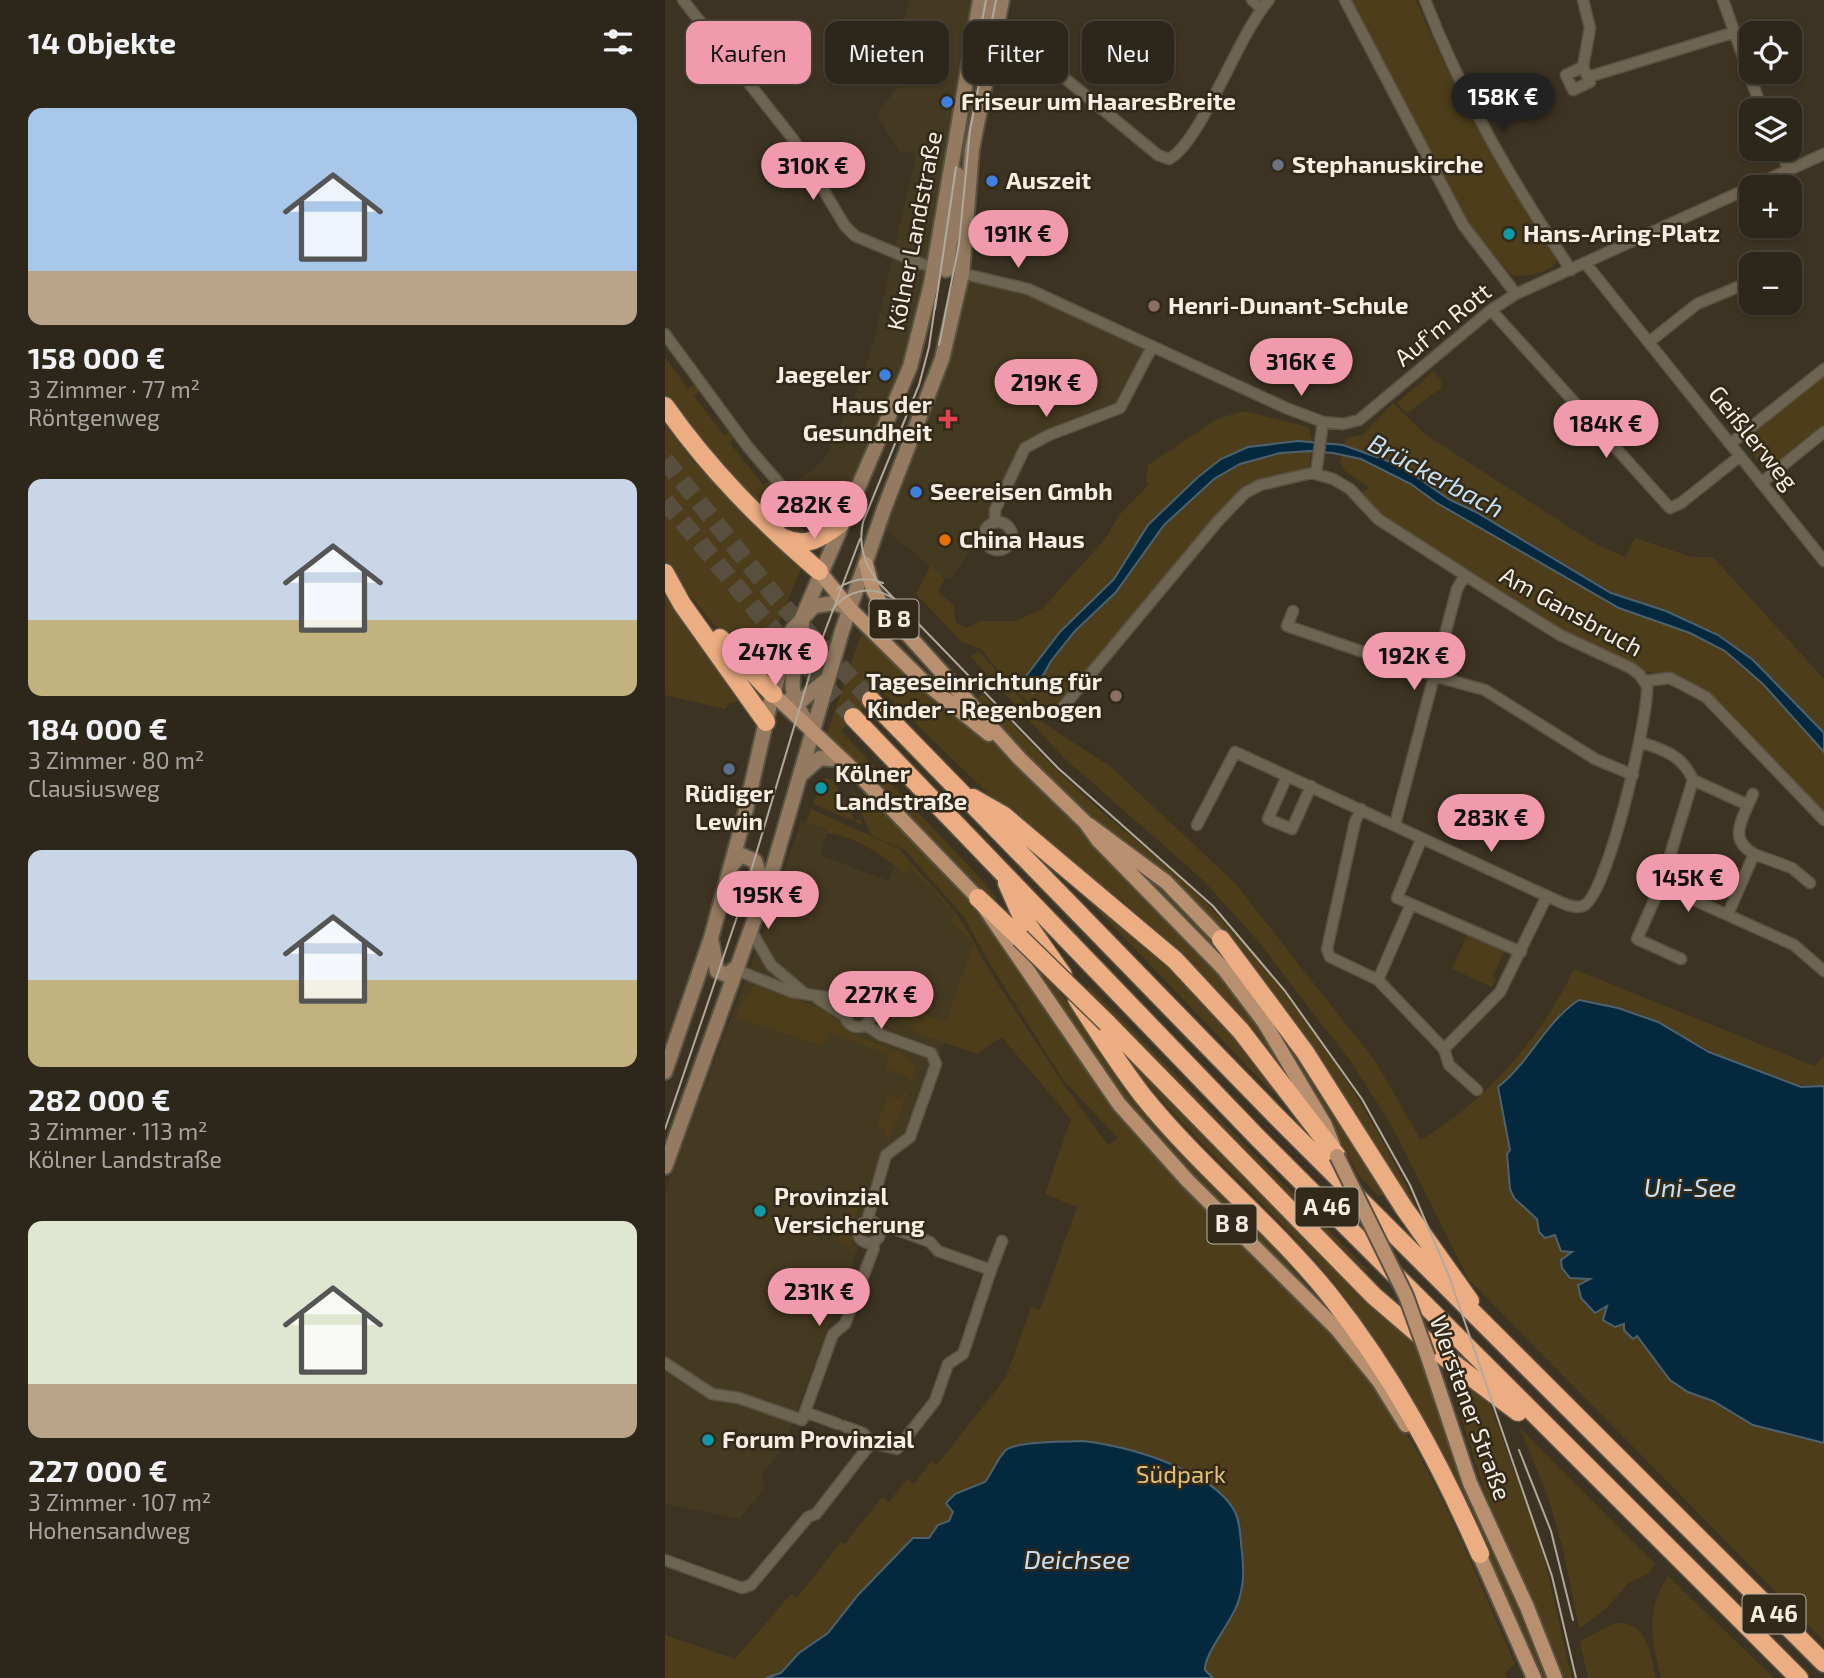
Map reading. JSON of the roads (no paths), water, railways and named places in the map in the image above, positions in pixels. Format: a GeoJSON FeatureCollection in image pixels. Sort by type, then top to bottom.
{"type":"FeatureCollection","features":[{"type":"Feature","properties":{"kind":"highway"},"geometry":{"type":"LineString","coordinates":[[665,405],[717,474],[775,533],[819,571]]}},
{"type":"Feature","properties":{"kind":"highway"},"geometry":{"type":"LineString","coordinates":[[775,533],[797,543],[808,542],[840,524]]}},
{"type":"Feature","properties":{"kind":"highway"},"geometry":{"type":"LineString","coordinates":[[667,576],[734,654],[773,694]]}},
{"type":"Feature","properties":{"kind":"highway"},"geometry":{"type":"LineString","coordinates":[[667,576],[682,604],[766,722]]}},
{"type":"Feature","properties":{"kind":"highway","name":"A 46"},"geometry":{"type":"LineString","coordinates":[[871,700],[1491,1333],[1824,1663]]}},
{"type":"Feature","properties":{"kind":"highway","name":"A 46"},"geometry":{"type":"LineString","coordinates":[[853,717],[1257,1137],[1800,1678]]}},
{"type":"Feature","properties":{"kind":"highway","name":"A 46"},"geometry":{"type":"LineString","coordinates":[[953,786],[1003,815],[1158,943],[1301,1098],[1337,1156]]}},
{"type":"Feature","properties":{"kind":"highway"},"geometry":{"type":"LineString","coordinates":[[1005,876],[1010,897],[1021,915],[1144,1097],[1281,1240],[1328,1293],[1373,1353],[1443,1471],[1480,1554]]}},
{"type":"Feature","properties":{"kind":"highway"},"geometry":{"type":"LineString","coordinates":[[978,898],[1107,1023],[1374,1296],[1600,1481]]}},
{"type":"Feature","properties":{"kind":"highway"},"geometry":{"type":"LineString","coordinates":[[1221,939],[1305,1052],[1359,1140],[1491,1333]]}},
{"type":"Feature","properties":{"kind":"main road","name":"Kölner Landstraße"},"geometry":{"type":"LineString","coordinates":[[665,1072],[711,939],[773,694],[792,630],[801,618],[819,571],[910,367],[940,269],[958,180],[952,163],[980,0]]}},
{"type":"Feature","properties":{"kind":"main road"},"geometry":{"type":"LineString","coordinates":[[990,0],[992,21]]}},
{"type":"Feature","properties":{"kind":"main road","name":"Kölner Landstraße"},"geometry":{"type":"LineString","coordinates":[[998,21],[1002,0]]}},
{"type":"Feature","properties":{"kind":"main road","name":"Kölner Landstraße"},"geometry":{"type":"LineString","coordinates":[[665,1167],[761,900],[801,773],[825,681],[942,359],[962,274],[972,149],[985,84]]}},
{"type":"Feature","properties":{"kind":"main road","name":"B 8"},"geometry":{"type":"LineString","coordinates":[[866,564],[873,590],[882,606],[1020,759],[1085,822],[1098,839],[1224,969],[1264,1022],[1301,1098]]}},
{"type":"Feature","properties":{"kind":"main road"},"geometry":{"type":"LineString","coordinates":[[819,571],[850,609]]}},
{"type":"Feature","properties":{"kind":"main road"},"geometry":{"type":"LineString","coordinates":[[801,618],[819,604],[834,603],[850,609]]}},
{"type":"Feature","properties":{"kind":"main road","name":"B 8"},"geometry":{"type":"LineString","coordinates":[[850,609],[938,695],[1020,759]]}},
{"type":"Feature","properties":{"kind":"main road","name":"Kölner Landstraße"},"geometry":{"type":"LineString","coordinates":[[801,618],[802,634],[792,670],[795,702],[813,730]]}},
{"type":"Feature","properties":{"kind":"main road"},"geometry":{"type":"LineString","coordinates":[[773,694],[795,702],[816,691],[825,681]]}},
{"type":"Feature","properties":{"kind":"main road","name":"B 8"},"geometry":{"type":"LineString","coordinates":[[773,694],[813,730],[978,898],[1119,1104],[1188,1181],[1314,1303],[1371,1370],[1401,1415],[1480,1554],[1534,1678]]}},
{"type":"Feature","properties":{"kind":"main road"},"geometry":{"type":"LineString","coordinates":[[801,773],[807,772],[820,758],[830,756],[843,760]]}},
{"type":"Feature","properties":{"kind":"main road"},"geometry":{"type":"LineString","coordinates":[[1085,822],[1106,834],[1166,882],[1221,939]]}},
{"type":"Feature","properties":{"kind":"main road","name":"Kölner Landstraße"},"geometry":{"type":"LineString","coordinates":[[730,867],[741,855],[755,861],[759,874],[755,889],[761,900]]}},
{"type":"Feature","properties":{"kind":"main road","name":"Kölner Landstraße"},"geometry":{"type":"LineString","coordinates":[[711,939],[717,971],[725,975],[734,969]]}},
{"type":"Feature","properties":{"kind":"main road","name":"Werstener Straße"},"geometry":{"type":"LineString","coordinates":[[1337,1156],[1406,1296],[1470,1483],[1527,1607],[1555,1678]]}},
{"type":"Feature","properties":{"kind":"street"},"geometry":{"type":"LineString","coordinates":[[683,0],[795,141],[847,230],[855,236],[940,269],[1028,289],[1322,426],[1316,471],[1280,478],[1245,493],[1058,713]]}},
{"type":"Feature","properties":{"kind":"street"},"geometry":{"type":"LineString","coordinates":[[1068,81],[1159,155],[1169,159],[1179,153],[1197,127],[1247,29],[1265,4],[1252,0]]}},
{"type":"Feature","properties":{"kind":"street"},"geometry":{"type":"LineString","coordinates":[[1345,0],[1464,225],[1516,294]]}},
{"type":"Feature","properties":{"kind":"street"},"geometry":{"type":"LineString","coordinates":[[1425,0],[1473,111],[1515,187],[1571,270]]}},
{"type":"Feature","properties":{"kind":"street"},"geometry":{"type":"LineString","coordinates":[[1583,0],[1590,28],[1585,72],[1732,33]]}},
{"type":"Feature","properties":{"kind":"street"},"geometry":{"type":"LineString","coordinates":[[1723,0],[1732,33],[1757,98]]}},
{"type":"Feature","properties":{"kind":"street","name":"Auf'm Rott"},"geometry":{"type":"LineString","coordinates":[[1322,426],[1359,419],[1491,310],[1516,294],[1824,154]]}},
{"type":"Feature","properties":{"kind":"street"},"geometry":{"type":"LineString","coordinates":[[1785,161],[1789,170]]}},
{"type":"Feature","properties":{"kind":"street","name":"Geißlerweg"},"geometry":{"type":"LineString","coordinates":[[1586,264],[1823,559]]}},
{"type":"Feature","properties":{"kind":"street"},"geometry":{"type":"LineString","coordinates":[[1649,342],[1697,304],[1739,286]]}},
{"type":"Feature","properties":{"kind":"street"},"geometry":{"type":"LineString","coordinates":[[1491,310],[1670,508],[1681,503],[1740,456]]}},
{"type":"Feature","properties":{"kind":"street"},"geometry":{"type":"LineString","coordinates":[[665,334],[748,447],[784,489],[783,506]]}},
{"type":"Feature","properties":{"kind":"street"},"geometry":{"type":"LineString","coordinates":[[995,522],[995,510],[1025,449],[1049,435],[1120,408],[1152,347]]}},
{"type":"Feature","properties":{"kind":"street"},"geometry":{"type":"LineString","coordinates":[[1731,444],[1824,369]]}},
{"type":"Feature","properties":{"kind":"street"},"geometry":{"type":"LineString","coordinates":[[1762,483],[1824,432]]}},
{"type":"Feature","properties":{"kind":"street","name":"Am Gansbruch"},"geometry":{"type":"LineString","coordinates":[[1316,471],[1344,484],[1378,519],[1560,635],[1631,668],[1645,681],[1670,678],[1706,697],[1824,820]]}},
{"type":"Feature","properties":{"kind":"street"},"geometry":{"type":"LineString","coordinates":[[1395,824],[1457,589],[1465,575]]}},
{"type":"Feature","properties":{"kind":"street"},"geometry":{"type":"LineString","coordinates":[[1293,611],[1287,626],[1501,697],[1595,759],[1633,775]]}},
{"type":"Feature","properties":{"kind":"street"},"geometry":{"type":"LineString","coordinates":[[1197,825],[1235,752],[1547,896],[1573,907],[1584,906],[1593,898],[1604,872],[1633,775],[1648,692],[1645,681]]}},
{"type":"Feature","properties":{"kind":"street"},"geometry":{"type":"LineString","coordinates":[[1640,741],[1675,756],[1686,766],[1693,780],[1748,805]]}},
{"type":"Feature","properties":{"kind":"street"},"geometry":{"type":"LineString","coordinates":[[1287,776],[1268,819],[1292,829],[1311,786]]}},
{"type":"Feature","properties":{"kind":"street"},"geometry":{"type":"LineString","coordinates":[[1681,959],[1637,939],[1661,885],[1693,780]]}},
{"type":"Feature","properties":{"kind":"street"},"geometry":{"type":"LineString","coordinates":[[1753,794],[1738,828],[1738,838],[1744,848],[1792,868],[1810,883]]}},
{"type":"Feature","properties":{"kind":"street"},"geometry":{"type":"LineString","coordinates":[[1361,809],[1355,822],[1327,949],[1334,961],[1378,980],[1444,1049],[1449,1065],[1477,1090]]}},
{"type":"Feature","properties":{"kind":"street"},"geometry":{"type":"LineString","coordinates":[[1421,840],[1397,898],[1521,952]]}},
{"type":"Feature","properties":{"kind":"street"},"geometry":{"type":"LineString","coordinates":[[1728,914],[1754,854]]}},
{"type":"Feature","properties":{"kind":"street"},"geometry":{"type":"LineString","coordinates":[[1661,885],[1794,945],[1824,971]]}},
{"type":"Feature","properties":{"kind":"street"},"geometry":{"type":"LineString","coordinates":[[1444,1049],[1497,996],[1547,896]]}},
{"type":"Feature","properties":{"kind":"street"},"geometry":{"type":"LineString","coordinates":[[1378,980],[1411,904]]}},
{"type":"Feature","properties":{"kind":"street"},"geometry":{"type":"LineString","coordinates":[[751,928],[758,946],[771,965],[803,992]]}},
{"type":"Feature","properties":{"kind":"street"},"geometry":{"type":"LineString","coordinates":[[734,969],[792,992],[863,1001],[871,1009],[872,1016],[866,1025]]}},
{"type":"Feature","properties":{"kind":"street"},"geometry":{"type":"LineString","coordinates":[[814,996],[845,1016],[853,1026],[866,1025],[881,1035],[926,1050],[936,1061],[910,1137],[886,1155],[867,1221],[860,1226],[859,1234],[864,1241],[872,1242],[879,1237],[880,1229],[875,1222],[867,1221]]}},
{"type":"Feature","properties":{"kind":"street"},"geometry":{"type":"LineString","coordinates":[[845,1016],[846,1009],[853,1001]]}},
{"type":"Feature","properties":{"kind":"street"},"geometry":{"type":"LineString","coordinates":[[880,1229],[886,1226],[930,1242],[938,1251],[991,1270]]}},
{"type":"Feature","properties":{"kind":"street"},"geometry":{"type":"LineString","coordinates":[[665,1363],[712,1394],[739,1398],[841,1425],[863,1433],[871,1443],[897,1448],[933,1405],[948,1364],[963,1354],[1002,1241]]}},
{"type":"Feature","properties":{"kind":"street"},"geometry":{"type":"LineString","coordinates":[[803,1416],[833,1335],[845,1324],[874,1248],[872,1242]]}},
{"type":"Feature","properties":{"kind":"street"},"geometry":{"type":"LineString","coordinates":[[665,1560],[742,1588],[751,1585],[806,1520],[816,1514],[871,1443]]}},
{"type":"Feature","properties":{"kind":"water"},"geometry":{"type":"Polygon","coordinates":[[[1298,441],[1343,445],[1399,465],[1450,500],[1476,512],[1611,593],[1666,611],[1718,635],[1753,660],[1824,733],[1824,752],[1763,684],[1725,651],[1690,633],[1619,608],[1437,503],[1411,484],[1361,459],[1310,451],[1280,453],[1240,464],[1214,479],[1164,525],[1116,592],[1075,631],[1051,661],[1033,693],[1020,684],[1060,632],[1114,579],[1148,525],[1198,477],[1221,459],[1248,447],[1298,441]]]}},
{"type":"Feature","properties":{"kind":"water","name":"Uni-See"},"geometry":{"type":"Polygon","coordinates":[[[1579,1000],[1618,1008],[1658,1022],[1709,1052],[1801,1087],[1824,1086],[1824,1443],[1753,1425],[1670,1380],[1637,1336],[1633,1339],[1624,1330],[1624,1324],[1615,1327],[1603,1320],[1607,1306],[1595,1313],[1581,1298],[1578,1285],[1590,1279],[1570,1278],[1562,1268],[1561,1260],[1572,1252],[1561,1251],[1555,1235],[1545,1238],[1539,1232],[1537,1219],[1514,1198],[1510,1189],[1507,1154],[1510,1150],[1498,1087],[1520,1066],[1557,1019],[1579,1000]]]}},
{"type":"Feature","properties":{"kind":"water","name":"Deichsee"},"geometry":{"type":"Polygon","coordinates":[[[1082,1441],[1121,1448],[1166,1462],[1207,1483],[1223,1496],[1234,1510],[1240,1531],[1242,1585],[1234,1612],[1208,1656],[1205,1670],[1213,1678],[766,1678],[781,1673],[799,1653],[828,1633],[858,1595],[913,1538],[929,1538],[938,1525],[949,1521],[953,1512],[946,1503],[955,1494],[985,1482],[1006,1450],[1031,1443],[1082,1441]]]}},
{"type":"Feature","properties":{"kind":"tunnel"},"geometry":{"type":"LineString","coordinates":[[665,460],[777,599],[871,700]]}},
{"type":"Feature","properties":{"kind":"tunnel"},"geometry":{"type":"LineString","coordinates":[[665,501],[761,616],[853,717]]}},
{"type":"Feature","properties":{"kind":"tram line"},"geometry":{"type":"LineString","coordinates":[[982,21],[986,0]]}},
{"type":"Feature","properties":{"kind":"tram line"},"geometry":{"type":"LineString","coordinates":[[939,345],[959,244],[970,130],[996,0]]}},
{"type":"Feature","properties":{"kind":"tram line"},"geometry":{"type":"LineString","coordinates":[[935,309],[956,167]]}},
{"type":"Feature","properties":{"kind":"tram line"},"geometry":{"type":"LineString","coordinates":[[936,299],[929,347],[919,385],[863,522],[862,547],[869,568],[878,582],[1058,768],[1213,906],[1285,991],[1362,1099],[1410,1185],[1449,1276],[1552,1576],[1576,1678]]}},
{"type":"Feature","properties":{"kind":"tram line"},"geometry":{"type":"LineString","coordinates":[[665,1129],[740,908],[814,660],[860,539]]}},
{"type":"Feature","properties":{"kind":"tram line"},"geometry":{"type":"LineString","coordinates":[[837,589],[859,580],[883,583]]}},
{"type":"Feature","properties":{"kind":"tram line"},"geometry":{"type":"LineString","coordinates":[[832,610],[845,598],[859,592],[875,591],[891,597]]}},
{"type":"Feature","properties":{"kind":"tram line"},"geometry":{"type":"LineString","coordinates":[[1519,1450],[1551,1531],[1573,1620]]}},
{"type":"Feature","properties":{"kind":"place","name":"Friseur um HaaresBreite"},"geometry":{"type":"Point","coordinates":[947,102]}},
{"type":"Feature","properties":{"kind":"place","name":"Stephanuskirche"},"geometry":{"type":"Point","coordinates":[1278,165]}},
{"type":"Feature","properties":{"kind":"place","name":"Auszeit"},"geometry":{"type":"Point","coordinates":[992,181]}},
{"type":"Feature","properties":{"kind":"place","name":"Hans-Aring-Platz"},"geometry":{"type":"Point","coordinates":[1509,234]}},
{"type":"Feature","properties":{"kind":"place","name":"Henri-Dunant-Schule"},"geometry":{"type":"Point","coordinates":[1154,306]}},
{"type":"Feature","properties":{"kind":"place","name":"Jaegeler"},"geometry":{"type":"Point","coordinates":[885,375]}},
{"type":"Feature","properties":{"kind":"place","name":"Haus der Gesundheit"},"geometry":{"type":"Point","coordinates":[948,419]}},
{"type":"Feature","properties":{"kind":"place","name":"Seereisen Gmbh"},"geometry":{"type":"Point","coordinates":[916,492]}},
{"type":"Feature","properties":{"kind":"place","name":"China Haus"},"geometry":{"type":"Point","coordinates":[945,540]}},
{"type":"Feature","properties":{"kind":"place","name":"Tageseinrichtung für Kinder - Regenbogen"},"geometry":{"type":"Point","coordinates":[1116,696]}},
{"type":"Feature","properties":{"kind":"place","name":"Rüdiger Lewin"},"geometry":{"type":"Point","coordinates":[729,769]}},
{"type":"Feature","properties":{"kind":"place","name":"Kölner Landstraße"},"geometry":{"type":"Point","coordinates":[821,788]}},
{"type":"Feature","properties":{"kind":"place","name":"Provinzial Versicherung"},"geometry":{"type":"Point","coordinates":[760,1211]}},
{"type":"Feature","properties":{"kind":"place","name":"Forum Provinzial"},"geometry":{"type":"Point","coordinates":[708,1440]}},
{"type":"Feature","properties":{"kind":"water label","name":"Brückerbach"},"geometry":{"type":"Point","coordinates":[1436,476]}},
{"type":"Feature","properties":{"kind":"park label","name":"Südpark"},"geometry":{"type":"Point","coordinates":[1181,1475]}}]}
